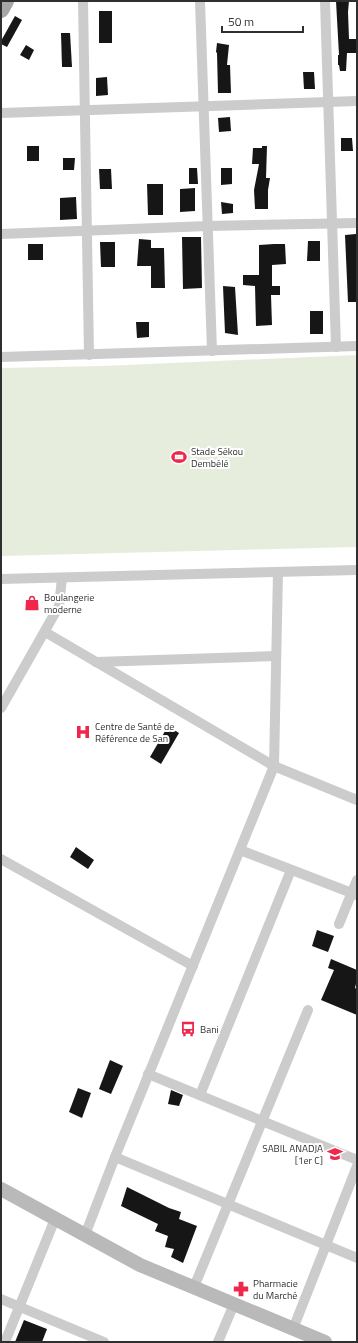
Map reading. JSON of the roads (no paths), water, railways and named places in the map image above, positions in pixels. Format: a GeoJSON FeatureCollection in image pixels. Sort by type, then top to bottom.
{"type":"FeatureCollection","features":[{"type":"Feature","properties":{"kind":"main road"},"geometry":{"type":"LineString","coordinates":[[1,10],[6,1]]}},
{"type":"Feature","properties":{"kind":"main road"},"geometry":{"type":"LineString","coordinates":[[1,1189],[140,1265],[325,1342]]}},
{"type":"Feature","properties":{"kind":"street"},"geometry":{"type":"LineString","coordinates":[[83,1],[89,354]]}},
{"type":"Feature","properties":{"kind":"street"},"geometry":{"type":"LineString","coordinates":[[200,1],[212,351]]}},
{"type":"Feature","properties":{"kind":"street"},"geometry":{"type":"LineString","coordinates":[[325,1],[336,347]]}},
{"type":"Feature","properties":{"kind":"street"},"geometry":{"type":"LineString","coordinates":[[1,113],[357,101]]}},
{"type":"Feature","properties":{"kind":"street"},"geometry":{"type":"LineString","coordinates":[[1,234],[208,226],[357,223]]}},
{"type":"Feature","properties":{"kind":"street"},"geometry":{"type":"LineString","coordinates":[[1,357],[357,346]]}},
{"type":"Feature","properties":{"kind":"street"},"geometry":{"type":"LineString","coordinates":[[1,579],[357,570]]}},
{"type":"Feature","properties":{"kind":"street"},"geometry":{"type":"LineString","coordinates":[[85,1235],[148,1074],[274,766],[278,572]]}},
{"type":"Feature","properties":{"kind":"street"},"geometry":{"type":"LineString","coordinates":[[1,708],[59,606],[62,578]]}},
{"type":"Feature","properties":{"kind":"street"},"geometry":{"type":"LineString","coordinates":[[45,632],[274,766],[357,800]]}},
{"type":"Feature","properties":{"kind":"street"},"geometry":{"type":"LineString","coordinates":[[96,662],[276,656]]}},
{"type":"Feature","properties":{"kind":"street"},"geometry":{"type":"LineString","coordinates":[[240,850],[354,894]]}},
{"type":"Feature","properties":{"kind":"street"},"geometry":{"type":"LineString","coordinates":[[1,859],[193,966]]}},
{"type":"Feature","properties":{"kind":"street"},"geometry":{"type":"LineString","coordinates":[[200,1095],[291,870]]}},
{"type":"Feature","properties":{"kind":"street"},"geometry":{"type":"LineString","coordinates":[[339,924],[354,894],[357,880]]}},
{"type":"Feature","properties":{"kind":"street"},"geometry":{"type":"LineString","coordinates":[[194,1287],[308,1010]]}},
{"type":"Feature","properties":{"kind":"street"},"geometry":{"type":"LineString","coordinates":[[148,1074],[357,1160]]}},
{"type":"Feature","properties":{"kind":"street"},"geometry":{"type":"LineString","coordinates":[[115,1157],[357,1258]]}},
{"type":"Feature","properties":{"kind":"street"},"geometry":{"type":"LineString","coordinates":[[293,1328],[357,1166]]}},
{"type":"Feature","properties":{"kind":"street"},"geometry":{"type":"LineString","coordinates":[[5,1342],[55,1219]]}},
{"type":"Feature","properties":{"kind":"street"},"geometry":{"type":"LineString","coordinates":[[1,1299],[104,1342]]}},
{"type":"Feature","properties":{"kind":"street"},"geometry":{"type":"LineString","coordinates":[[218,1342],[234,1304]]}},
{"type":"Feature","properties":{"kind":"place","name":"Stade Sékou Dembélé"},"geometry":{"type":"Point","coordinates":[179,457]}},
{"type":"Feature","properties":{"kind":"place","name":"Boulangerie moderne"},"geometry":{"type":"Point","coordinates":[32,603]}},
{"type":"Feature","properties":{"kind":"place","name":"Centre de Santé de Référence de San"},"geometry":{"type":"Point","coordinates":[83,732]}},
{"type":"Feature","properties":{"kind":"place","name":"Bani"},"geometry":{"type":"Point","coordinates":[188,1029]}},
{"type":"Feature","properties":{"kind":"place","name":"SABIL ANADJA [1er C]"},"geometry":{"type":"Point","coordinates":[335,1154]}},
{"type":"Feature","properties":{"kind":"place","name":"Pharmacie du Marché"},"geometry":{"type":"Point","coordinates":[241,1289]}}]}
